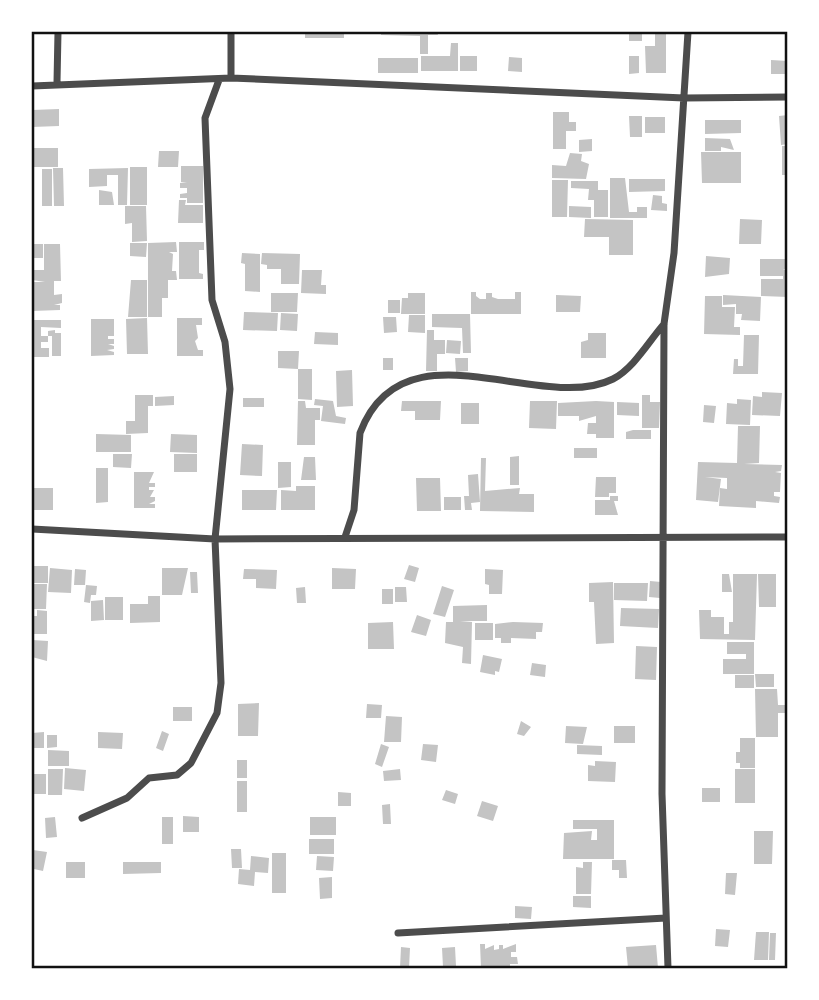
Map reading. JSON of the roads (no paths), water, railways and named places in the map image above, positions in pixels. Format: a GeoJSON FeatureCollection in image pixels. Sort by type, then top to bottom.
{"type":"FeatureCollection","features":[{"type":"Feature","properties":{"kind":"street"},"geometry":{"type":"LineString","coordinates":[[57,82],[58,32]]}},
{"type":"Feature","properties":{"kind":"street"},"geometry":{"type":"LineString","coordinates":[[231,32],[231,78]]}},
{"type":"Feature","properties":{"kind":"street"},"geometry":{"type":"LineString","coordinates":[[668,968],[662,794],[664,324],[674,253],[688,32]]}},
{"type":"Feature","properties":{"kind":"street"},"geometry":{"type":"LineString","coordinates":[[32,86],[57,82],[231,78],[684,98],[788,97]]}},
{"type":"Feature","properties":{"kind":"street"},"geometry":{"type":"LineString","coordinates":[[82,818],[127,798],[149,778],[177,775],[191,763],[207,737],[217,713],[221,683],[215,539],[230,389],[225,342],[212,300],[205,118],[219,80]]}},
{"type":"Feature","properties":{"kind":"street"},"geometry":{"type":"LineString","coordinates":[[345,537],[354,510],[360,433],[363,424],[390,391],[402,384],[447,375],[555,387],[611,380],[634,360],[664,324]]}},
{"type":"Feature","properties":{"kind":"street"},"geometry":{"type":"LineString","coordinates":[[32,529],[215,539],[663,535],[788,537]]}},
{"type":"Feature","properties":{"kind":"street"},"geometry":{"type":"LineString","coordinates":[[398,933],[666,918]]}}]}
